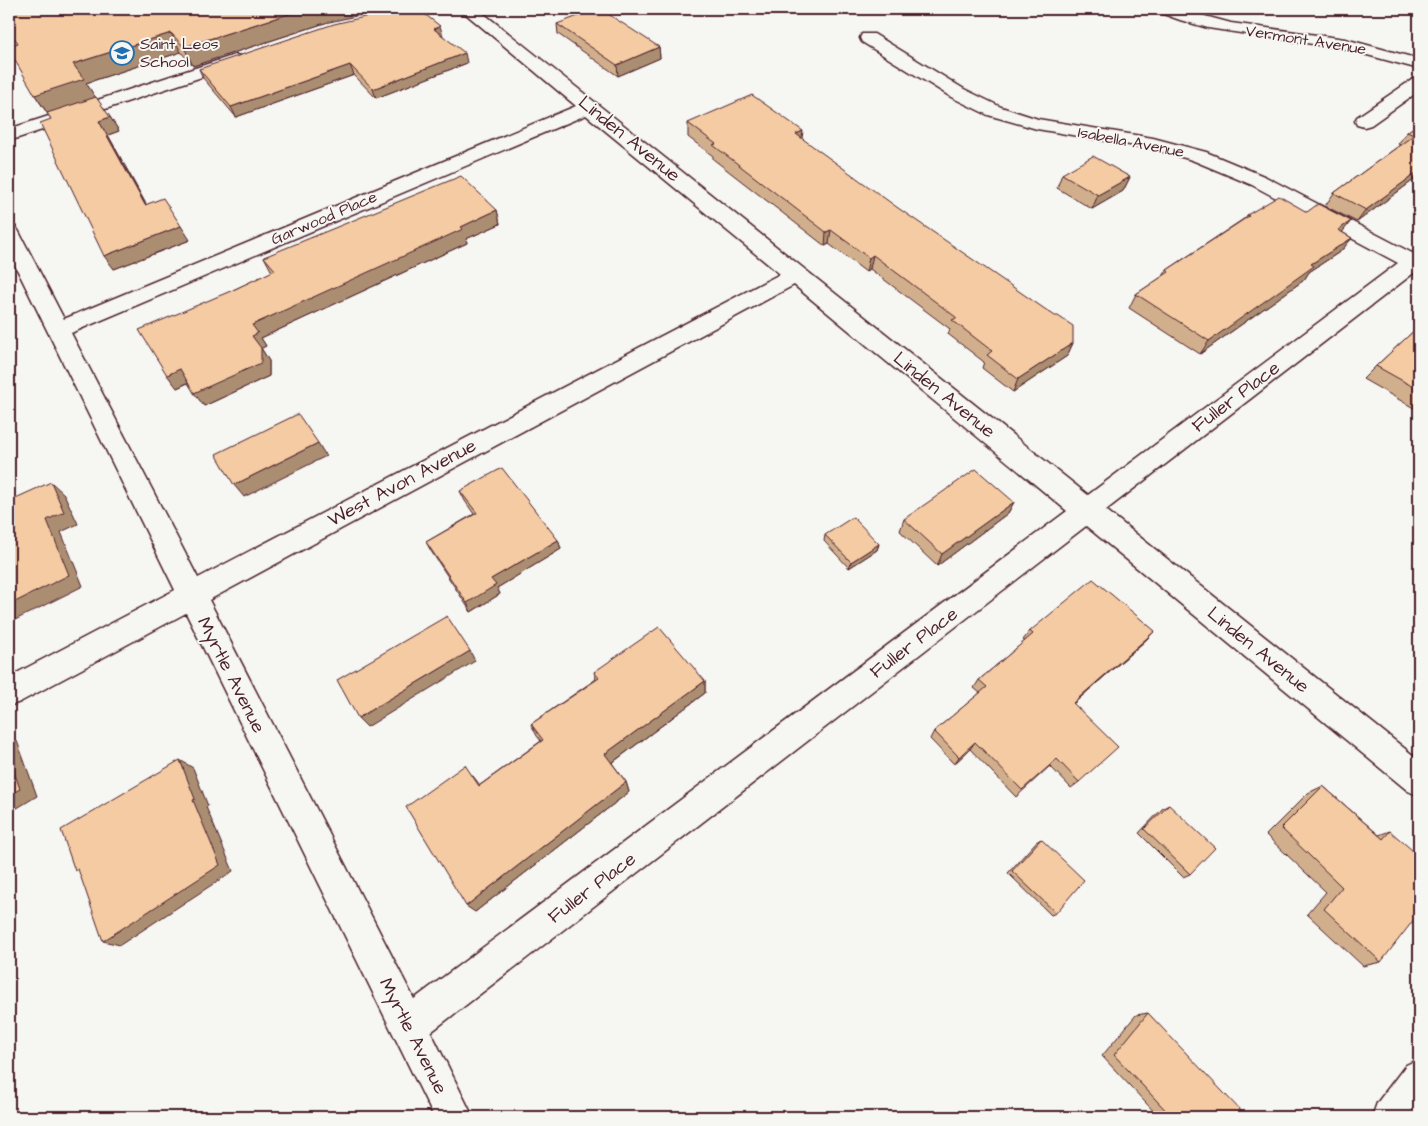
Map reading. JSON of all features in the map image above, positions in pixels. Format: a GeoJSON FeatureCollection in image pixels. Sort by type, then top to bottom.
{"type":"FeatureCollection","features":[{"type":"Feature","properties":{"kind":"street","name":"Linden Avenue"},"geometry":{"type":"LineString","coordinates":[[468,9],[1419,780]]}},
{"type":"Feature","properties":{"kind":"street","name":"Vermont Avenue"},"geometry":{"type":"LineString","coordinates":[[1164,9],[1224,27],[1345,44],[1419,64]]}},
{"type":"Feature","properties":{"kind":"street","name":"Isabella Avenue"},"geometry":{"type":"LineString","coordinates":[[868,38],[966,97],[988,108],[1035,124],[1170,146],[1202,157],[1241,172],[1276,189],[1417,262]]}},
{"type":"Feature","properties":{"kind":"street"},"geometry":{"type":"LineString","coordinates":[[9,135],[249,55]]}},
{"type":"Feature","properties":{"kind":"street"},"geometry":{"type":"LineString","coordinates":[[1364,121],[1419,82]]}},
{"type":"Feature","properties":{"kind":"street","name":"Garwood Place"},"geometry":{"type":"LineString","coordinates":[[58,330],[589,107]]}},
{"type":"Feature","properties":{"kind":"street","name":"Myrtle Avenue"},"geometry":{"type":"LineString","coordinates":[[9,232],[454,1117]]}},
{"type":"Feature","properties":{"kind":"street","name":"Fuller Place"},"geometry":{"type":"LineString","coordinates":[[408,1027],[1417,262]]}},
{"type":"Feature","properties":{"kind":"street","name":"West Avon Avenue"},"geometry":{"type":"LineString","coordinates":[[9,692],[796,275]]}},
{"type":"Feature","properties":{"kind":"street"},"geometry":{"type":"LineString","coordinates":[[1391,1117],[1419,1078]]}},
{"type":"Feature","properties":{"kind":"building"},"geometry":{"type":"Polygon","coordinates":[[[9,9],[304,9],[184,47],[171,33],[73,64],[84,79],[35,95],[9,50],[9,46],[18,43],[9,30],[9,21],[13,20],[9,15],[9,9]]]}},
{"type":"Feature","properties":{"kind":"building"},"geometry":{"type":"Polygon","coordinates":[[[399,9],[418,9],[440,26],[434,29],[465,53],[373,89],[350,65],[231,107],[199,69],[334,24],[399,9]]]}},
{"type":"Feature","properties":{"kind":"building"},"geometry":{"type":"Polygon","coordinates":[[[594,10],[602,10],[659,47],[617,65],[557,24],[594,10]]]}},
{"type":"Feature","properties":{"kind":"building"},"geometry":{"type":"Polygon","coordinates":[[[752,95],[803,131],[796,134],[898,208],[1055,316],[1073,326],[1073,343],[1018,379],[987,355],[992,351],[952,320],[957,318],[873,255],[869,258],[831,230],[826,232],[713,145],[716,144],[688,123],[752,95]]]}},
{"type":"Feature","properties":{"kind":"building"},"geometry":{"type":"Polygon","coordinates":[[[96,97],[110,117],[99,121],[145,205],[163,198],[181,226],[104,256],[40,123],[51,119],[47,113],[96,97]]]}},
{"type":"Feature","properties":{"kind":"building"},"geometry":{"type":"Polygon","coordinates":[[[1419,123],[1419,171],[1366,210],[1334,193],[1414,135],[1407,132],[1419,123]]]}},
{"type":"Feature","properties":{"kind":"building"},"geometry":{"type":"Polygon","coordinates":[[[1093,156],[1130,177],[1098,195],[1062,174],[1093,156]]]}},
{"type":"Feature","properties":{"kind":"building"},"geometry":{"type":"Polygon","coordinates":[[[461,176],[497,210],[461,227],[463,229],[252,325],[258,333],[252,336],[261,348],[261,363],[194,393],[180,369],[167,375],[139,330],[275,270],[264,257],[461,176]]]}},
{"type":"Feature","properties":{"kind":"building"},"geometry":{"type":"Polygon","coordinates":[[[1279,196],[1307,212],[1318,204],[1351,221],[1338,230],[1352,238],[1311,264],[1314,266],[1209,341],[1136,294],[1169,272],[1167,270],[1249,216],[1247,215],[1279,196]]]}},
{"type":"Feature","properties":{"kind":"building"},"geometry":{"type":"Polygon","coordinates":[[[1419,326],[1419,390],[1376,366],[1419,326]]]}},
{"type":"Feature","properties":{"kind":"building"},"geometry":{"type":"Polygon","coordinates":[[[298,414],[318,443],[234,485],[216,454],[298,414]]]}},
{"type":"Feature","properties":{"kind":"building"},"geometry":{"type":"Polygon","coordinates":[[[502,468],[558,540],[491,579],[496,585],[467,603],[426,542],[477,513],[460,491],[502,468]]]}},
{"type":"Feature","properties":{"kind":"building"},"geometry":{"type":"Polygon","coordinates":[[[976,469],[1014,502],[942,554],[904,519],[976,469]]]}},
{"type":"Feature","properties":{"kind":"building"},"geometry":{"type":"Polygon","coordinates":[[[51,482],[64,512],[47,520],[69,575],[9,605],[9,501],[51,482]]]}},
{"type":"Feature","properties":{"kind":"building"},"geometry":{"type":"Polygon","coordinates":[[[853,517],[879,544],[851,562],[825,535],[853,517]]]}},
{"type":"Feature","properties":{"kind":"building"},"geometry":{"type":"Polygon","coordinates":[[[1093,579],[1155,631],[1073,703],[1118,747],[1079,782],[1057,759],[1022,790],[975,742],[959,757],[934,731],[987,687],[979,680],[1033,634],[1030,631],[1093,579]]]}},
{"type":"Feature","properties":{"kind":"building"},"geometry":{"type":"Polygon","coordinates":[[[447,616],[470,651],[358,718],[337,680],[447,616]]]}},
{"type":"Feature","properties":{"kind":"building"},"geometry":{"type":"Polygon","coordinates":[[[659,627],[705,681],[605,754],[626,782],[466,906],[406,807],[465,765],[479,786],[543,740],[531,724],[599,678],[594,672],[659,627]]]}},
{"type":"Feature","properties":{"kind":"building"},"geometry":{"type":"Polygon","coordinates":[[[9,757],[20,789],[9,795],[9,757]]]}},
{"type":"Feature","properties":{"kind":"building"},"geometry":{"type":"Polygon","coordinates":[[[180,760],[195,799],[193,800],[220,865],[103,941],[78,869],[75,871],[61,830],[180,760]]]}},
{"type":"Feature","properties":{"kind":"building"},"geometry":{"type":"Polygon","coordinates":[[[1323,786],[1383,839],[1390,831],[1419,856],[1419,913],[1381,962],[1324,909],[1342,887],[1281,828],[1323,786]]]}},
{"type":"Feature","properties":{"kind":"building"},"geometry":{"type":"Polygon","coordinates":[[[1169,805],[1215,848],[1190,874],[1144,829],[1169,805]]]}},
{"type":"Feature","properties":{"kind":"building"},"geometry":{"type":"Polygon","coordinates":[[[1041,839],[1084,880],[1056,913],[1012,871],[1041,839]]]}},
{"type":"Feature","properties":{"kind":"building"},"geometry":{"type":"Polygon","coordinates":[[[1148,1013],[1242,1112],[1238,1117],[1172,1117],[1114,1055],[1148,1013]]]}},
{"type":"Feature","properties":{"kind":"place","name":"Saint Leos School"},"geometry":{"type":"Point","coordinates":[122,53]}}]}
